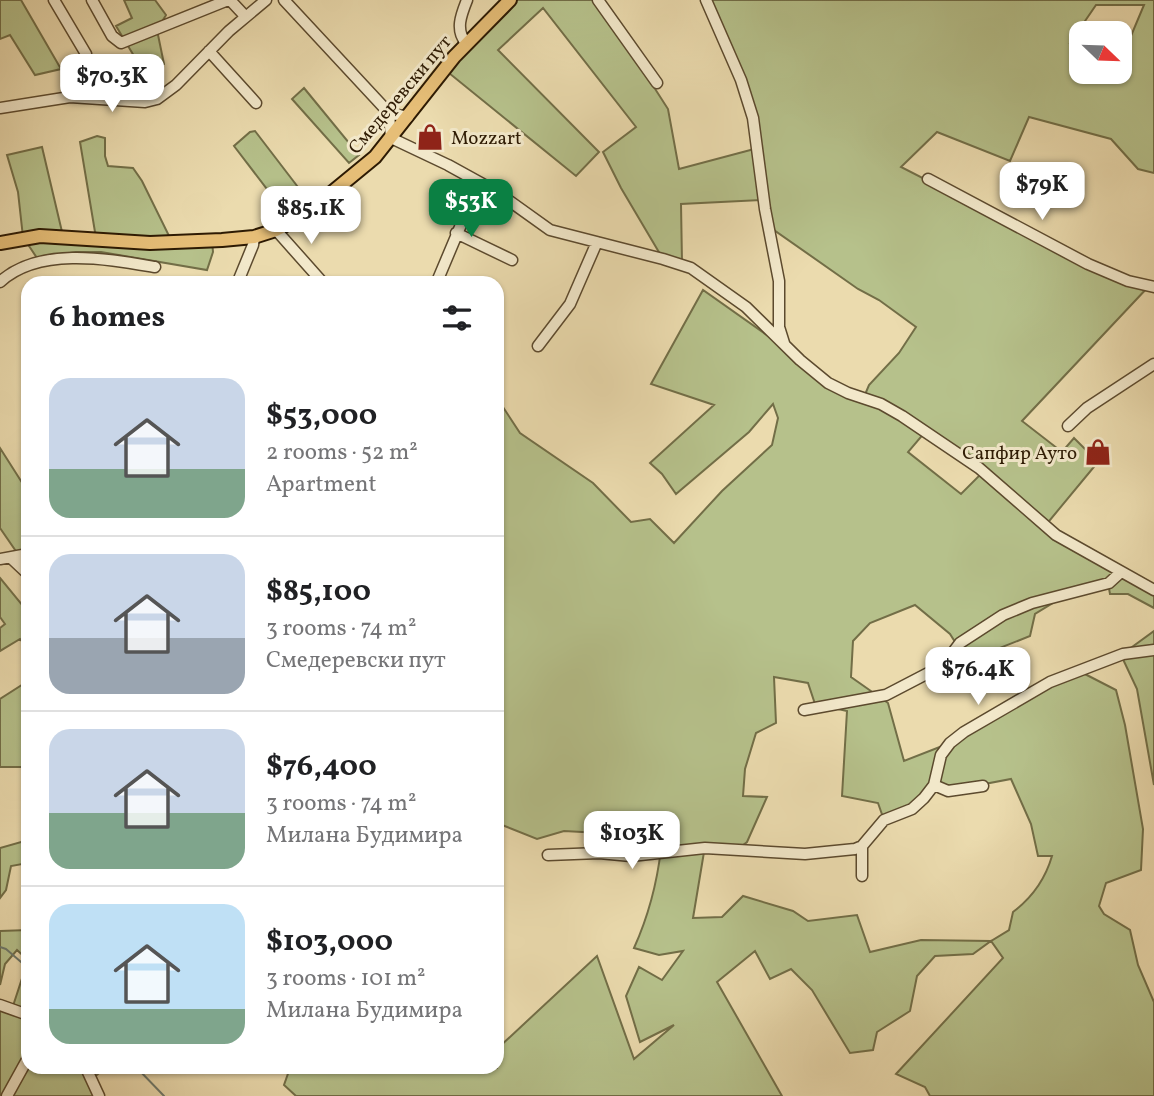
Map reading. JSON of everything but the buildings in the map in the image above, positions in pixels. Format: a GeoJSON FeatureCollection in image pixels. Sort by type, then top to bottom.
{"type":"FeatureCollection","features":[{"type":"Feature","properties":{"kind":"main road","name":"Смедеревски пут"},"geometry":{"type":"LineString","coordinates":[[0,243],[23,237],[47,236],[150,243],[254,237],[276,230],[310,209],[358,172],[391,138],[466,43],[510,0]]}},
{"type":"Feature","properties":{"kind":"street"},"geometry":{"type":"LineString","coordinates":[[92,0],[112,36],[116,41],[124,43],[229,0],[245,16]]}},
{"type":"Feature","properties":{"kind":"street"},"geometry":{"type":"LineString","coordinates":[[0,108],[70,97],[152,101],[162,97],[245,16],[266,0]]}},
{"type":"Feature","properties":{"kind":"street"},"geometry":{"type":"LineString","coordinates":[[284,0],[389,113],[408,117]]}},
{"type":"Feature","properties":{"kind":"street"},"geometry":{"type":"LineString","coordinates":[[466,43],[460,34],[459,24],[467,0]]}},
{"type":"Feature","properties":{"kind":"street"},"geometry":{"type":"LineString","coordinates":[[598,0],[657,83]]}},
{"type":"Feature","properties":{"kind":"street"},"geometry":{"type":"LineString","coordinates":[[706,0],[741,80],[753,118],[765,209],[779,281],[779,327],[786,346]]}},
{"type":"Feature","properties":{"kind":"street"},"geometry":{"type":"LineString","coordinates":[[60,2],[86,54]]}},
{"type":"Feature","properties":{"kind":"street"},"geometry":{"type":"LineString","coordinates":[[209,51],[256,103]]}},
{"type":"Feature","properties":{"kind":"street"},"geometry":{"type":"LineString","coordinates":[[389,113],[391,138],[479,182],[546,228],[691,268],[747,307],[828,383],[881,404],[965,457],[1045,527],[1154,590]]}},
{"type":"Feature","properties":{"kind":"street"},"geometry":{"type":"LineString","coordinates":[[928,179],[1088,264],[1128,281],[1154,287]]}},
{"type":"Feature","properties":{"kind":"street"},"geometry":{"type":"LineString","coordinates":[[439,276],[479,182]]}},
{"type":"Feature","properties":{"kind":"street"},"geometry":{"type":"LineString","coordinates":[[276,230],[317,276]]}},
{"type":"Feature","properties":{"kind":"street"},"geometry":{"type":"LineString","coordinates":[[456,233],[512,260]]}},
{"type":"Feature","properties":{"kind":"street"},"geometry":{"type":"LineString","coordinates":[[240,276],[254,237]]}},
{"type":"Feature","properties":{"kind":"street"},"geometry":{"type":"LineString","coordinates":[[538,346],[570,304],[597,242]]}},
{"type":"Feature","properties":{"kind":"street"},"geometry":{"type":"LineString","coordinates":[[0,282],[15,271],[53,260],[97,258],[155,267]]}},
{"type":"Feature","properties":{"kind":"street"},"geometry":{"type":"LineString","coordinates":[[1068,426],[1087,408],[1154,364]]}},
{"type":"Feature","properties":{"kind":"street"},"geometry":{"type":"LineString","coordinates":[[0,559],[21,556]]}},
{"type":"Feature","properties":{"kind":"street"},"geometry":{"type":"LineString","coordinates":[[11,558],[21,567]]}},
{"type":"Feature","properties":{"kind":"street"},"geometry":{"type":"LineString","coordinates":[[804,710],[886,695],[936,669],[960,643],[1003,615],[1076,589],[1109,583],[1121,572]]}},
{"type":"Feature","properties":{"kind":"street"},"geometry":{"type":"LineString","coordinates":[[548,855],[599,853],[631,856],[705,848],[805,854],[835,852],[862,846],[884,820],[912,809],[924,798],[934,785],[941,755],[950,743],[964,733],[1050,682],[1121,655],[1154,650]]}},
{"type":"Feature","properties":{"kind":"street"},"geometry":{"type":"LineString","coordinates":[[934,785],[948,791],[983,786]]}},
{"type":"Feature","properties":{"kind":"street"},"geometry":{"type":"LineString","coordinates":[[862,846],[862,876]]}},
{"type":"Feature","properties":{"kind":"street"},"geometry":{"type":"LineString","coordinates":[[0,1005],[21,1012]]}},
{"type":"Feature","properties":{"kind":"street"},"geometry":{"type":"LineString","coordinates":[[7,1096],[21,1071]]}},
{"type":"Feature","properties":{"kind":"street"},"geometry":{"type":"LineString","coordinates":[[89,1074],[99,1096]]}},
{"type":"Feature","properties":{"kind":"green space"},"geometry":{"type":"Polygon","coordinates":[[[0,0],[21,0],[61,69],[35,75],[10,35],[0,39],[0,0]]]}},
{"type":"Feature","properties":{"kind":"green space"},"geometry":{"type":"Polygon","coordinates":[[[124,0],[155,0],[166,15],[157,30],[164,64],[153,71],[157,88],[151,92],[146,76],[116,26],[132,18],[124,0]]]}},
{"type":"Feature","properties":{"kind":"green space"},"geometry":{"type":"Polygon","coordinates":[[[510,0],[598,0],[668,109],[679,169],[758,148],[753,118],[706,0],[1154,0],[1154,173],[1138,169],[1111,139],[1029,117],[1010,161],[937,132],[901,167],[1038,237],[1149,286],[1022,421],[1062,452],[1074,438],[1098,462],[1045,526],[1154,590],[1154,608],[1128,594],[1110,594],[1108,583],[1076,589],[1035,614],[1030,636],[967,661],[950,634],[915,605],[870,623],[853,641],[851,677],[888,703],[904,761],[950,743],[1079,671],[1116,690],[1125,725],[1143,829],[1141,870],[1106,883],[1099,906],[1104,914],[1130,930],[1138,965],[1154,1002],[1154,1096],[930,1096],[925,1087],[896,1074],[1003,958],[991,941],[973,954],[935,956],[917,976],[910,1011],[877,1032],[873,1050],[850,1053],[812,990],[791,969],[770,979],[755,951],[717,982],[782,1096],[296,1096],[284,1085],[288,1074],[504,1074],[504,1042],[597,956],[634,1059],[674,1025],[640,1042],[626,996],[639,967],[662,980],[683,951],[659,955],[634,948],[651,900],[661,849],[645,848],[628,852],[619,834],[564,831],[537,839],[504,826],[504,409],[520,433],[593,483],[631,522],[650,519],[674,543],[722,491],[772,445],[778,418],[773,404],[749,432],[676,494],[662,474],[650,463],[714,405],[651,384],[703,290],[812,367],[828,383],[864,397],[869,385],[899,353],[916,327],[774,230],[761,200],[681,204],[682,262],[663,259],[603,152],[636,127],[543,8],[498,50],[599,152],[576,176],[444,69],[510,0]],[[925,432],[908,452],[961,494],[983,472],[925,432]],[[774,677],[776,723],[756,733],[745,769],[743,796],[767,797],[747,842],[738,849],[704,852],[693,918],[722,917],[743,896],[793,911],[808,921],[857,915],[870,952],[921,940],[991,941],[1009,930],[1013,912],[1027,900],[1046,873],[1052,856],[1038,856],[1031,824],[1011,779],[948,791],[934,785],[924,798],[884,820],[878,803],[842,796],[847,711],[815,704],[808,683],[774,677]]]}},
{"type":"Feature","properties":{"kind":"green space"},"geometry":{"type":"Polygon","coordinates":[[[304,88],[359,155],[349,163],[292,99],[304,88]]]}},
{"type":"Feature","properties":{"kind":"green space"},"geometry":{"type":"Polygon","coordinates":[[[255,131],[304,195],[283,210],[234,146],[255,131]]]}},
{"type":"Feature","properties":{"kind":"green space"},"geometry":{"type":"Polygon","coordinates":[[[97,136],[105,138],[108,166],[133,168],[172,242],[212,241],[213,252],[207,270],[101,252],[76,252],[37,258],[23,237],[18,192],[7,155],[42,147],[63,236],[102,239],[95,232],[80,142],[97,136]]]}},
{"type":"Feature","properties":{"kind":"green space"},"geometry":{"type":"Polygon","coordinates":[[[0,448],[21,481],[21,557],[0,528],[0,448]]]}},
{"type":"Feature","properties":{"kind":"green space"},"geometry":{"type":"Polygon","coordinates":[[[0,578],[21,604],[21,640],[0,651],[0,628],[5,624],[0,617],[0,578]]]}},
{"type":"Feature","properties":{"kind":"green space"},"geometry":{"type":"Polygon","coordinates":[[[1154,631],[1154,785],[1137,689],[1121,655],[1154,631]]]}},
{"type":"Feature","properties":{"kind":"green space"},"geometry":{"type":"Polygon","coordinates":[[[21,686],[21,767],[0,767],[0,699],[21,686]]]}},
{"type":"Feature","properties":{"kind":"green space"},"geometry":{"type":"Polygon","coordinates":[[[21,842],[21,864],[11,866],[6,890],[0,898],[0,848],[21,842]]]}},
{"type":"Feature","properties":{"kind":"green space"},"geometry":{"type":"Polygon","coordinates":[[[21,930],[21,954],[17,950],[5,964],[0,985],[0,931],[21,930]]]}},
{"type":"Feature","properties":{"kind":"green space"},"geometry":{"type":"Polygon","coordinates":[[[21,981],[21,1074],[98,1074],[92,1079],[99,1096],[0,1096],[0,1005],[12,1009],[21,981]]]}},
{"type":"Feature","properties":{"kind":"waterway"},"geometry":{"type":"LineString","coordinates":[[0,947],[21,962]]}},
{"type":"Feature","properties":{"kind":"waterway"},"geometry":{"type":"LineString","coordinates":[[143,1074],[164,1096]]}},
{"type":"Feature","properties":{"kind":"place","name":"Mozzart"},"geometry":{"type":"Point","coordinates":[430,137]}},
{"type":"Feature","properties":{"kind":"place","name":"Сапфир Ауто"},"geometry":{"type":"Point","coordinates":[1098,452]}}]}
